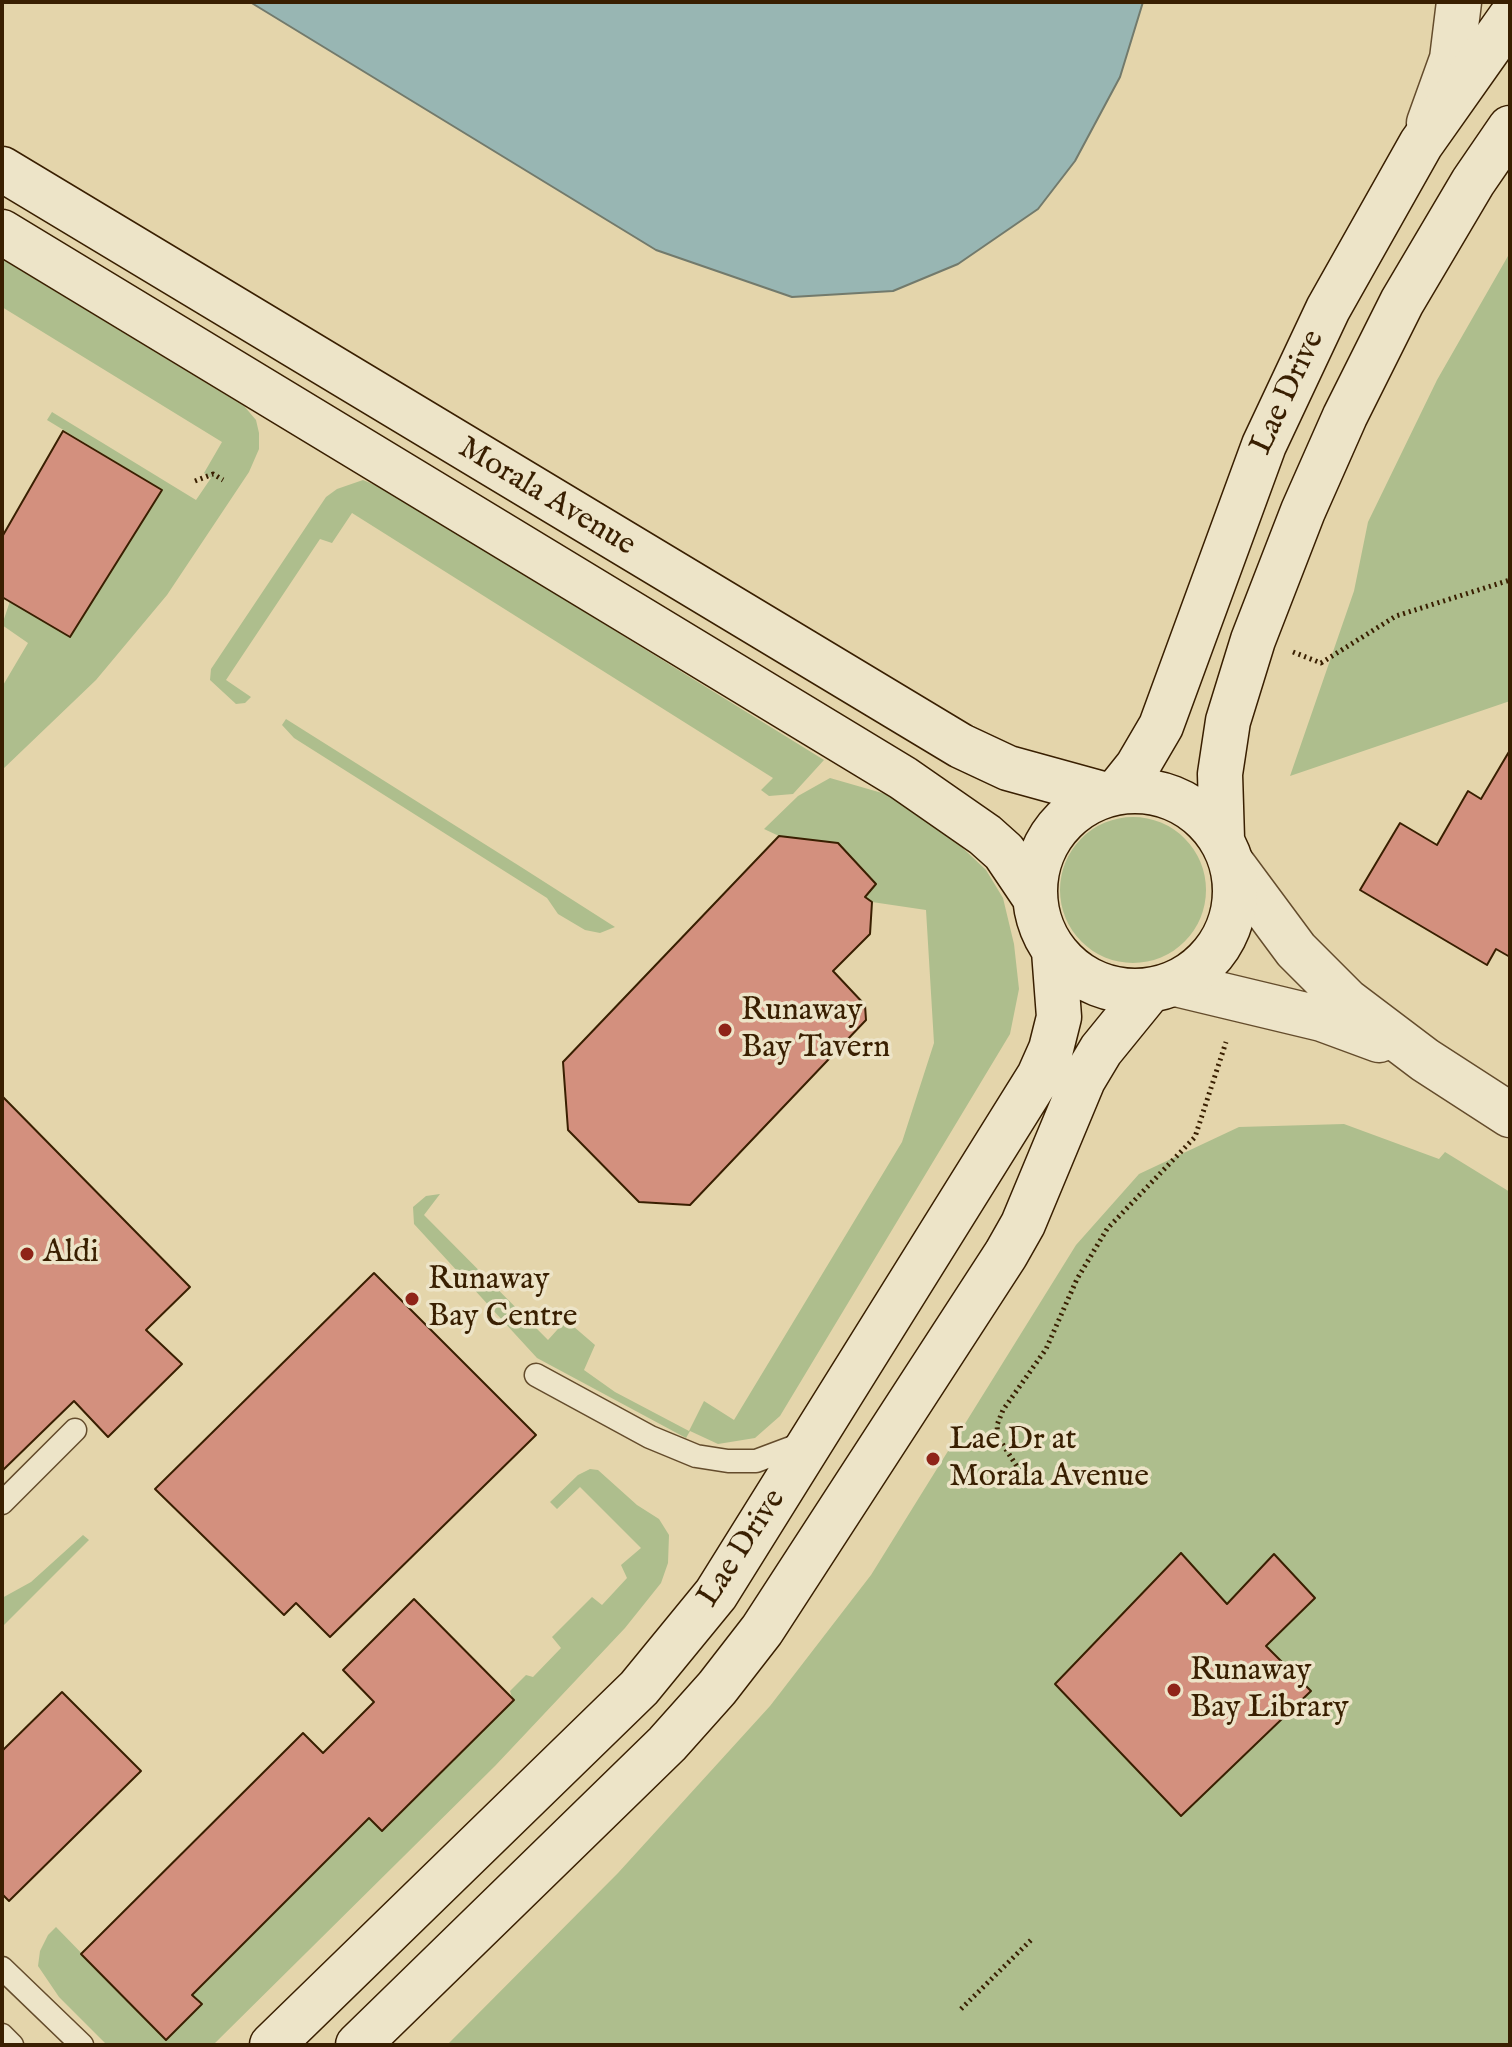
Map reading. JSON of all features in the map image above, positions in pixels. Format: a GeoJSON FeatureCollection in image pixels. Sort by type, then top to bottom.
{"type":"FeatureCollection","features":[{"type":"Feature","properties":{"kind":"main road"},"geometry":{"type":"LineString","coordinates":[[1421,144],[1452,59],[1459,2]]}},
{"type":"Feature","properties":{"kind":"main road","name":"Lae Drive"},"geometry":{"type":"LineString","coordinates":[[1111,794],[1137,767],[1161,726],[1234,519],[1292,383],[1366,237],[1421,144],[1510,18]]}},
{"type":"Feature","properties":{"kind":"main road","name":"Lae Drive"},"geometry":{"type":"LineString","coordinates":[[1227,852],[1221,750],[1253,640],[1303,511],[1375,354],[1439,238],[1510,128]]}},
{"type":"Feature","properties":{"kind":"main road","name":"Morala Avenue"},"geometry":{"type":"LineString","coordinates":[[2,169],[961,746],[1008,768],[1111,794]]}},
{"type":"Feature","properties":{"kind":"main road","name":"Morala Avenue"},"geometry":{"type":"LineString","coordinates":[[2,232],[915,786],[1004,852],[1035,898]]}},
{"type":"Feature","properties":{"kind":"main road"},"geometry":{"type":"LineString","coordinates":[[1425,1060],[1322,1019],[1162,988],[1122,992],[1096,985],[1073,971],[1054,951],[1038,917],[1035,879],[1047,843],[1072,814],[1111,794],[1138,790],[1177,799],[1209,823],[1296,950],[1347,1001],[1425,1060],[1510,1115]]}},
{"type":"Feature","properties":{"kind":"main road"},"geometry":{"type":"LineString","coordinates":[[1162,988],[1200,969],[1225,935],[1236,893],[1227,852]]}},
{"type":"Feature","properties":{"kind":"main road","name":"Lae Drive"},"geometry":{"type":"LineString","coordinates":[[272,2045],[639,1688],[716,1594],[1039,1076],[1059,1017],[1054,951]]}},
{"type":"Feature","properties":{"kind":"main road","name":"Lae Drive"},"geometry":{"type":"LineString","coordinates":[[358,2045],[667,1744],[753,1641],[1006,1254],[1023,1224],[1083,1080],[1101,1050],[1162,988]]}},
{"type":"Feature","properties":{"kind":"lane"},"geometry":{"type":"LineString","coordinates":[[536,1375],[650,1437],[704,1457],[756,1461],[803,1443],[824,1424]]}},
{"type":"Feature","properties":{"kind":"lane"},"geometry":{"type":"LineString","coordinates":[[2,1503],[75,1430]]}},
{"type":"Feature","properties":{"kind":"lane"},"geometry":{"type":"LineString","coordinates":[[2,1968],[82,2045]]}},
{"type":"Feature","properties":{"kind":"lane"},"geometry":{"type":"LineString","coordinates":[[2,2035],[12,2045]]}},
{"type":"Feature","properties":{"kind":"path"},"geometry":{"type":"LineString","coordinates":[[195,481],[213,474],[223,480]]}},
{"type":"Feature","properties":{"kind":"path"},"geometry":{"type":"LineString","coordinates":[[1253,640],[1321,663],[1396,616],[1510,580]]}},
{"type":"Feature","properties":{"kind":"path"},"geometry":{"type":"LineString","coordinates":[[1023,1476],[998,1437],[997,1425],[1003,1410],[1046,1349],[1077,1279],[1107,1229],[1195,1137],[1226,1042]]}},
{"type":"Feature","properties":{"kind":"path"},"geometry":{"type":"LineString","coordinates":[[961,2009],[1032,1939]]}},
{"type":"Feature","properties":{"kind":"green space"},"geometry":{"type":"Polygon","coordinates":[[[1508,256],[1510,701],[1290,776],[1354,591],[1368,522],[1437,380],[1508,256]]]}},
{"type":"Feature","properties":{"kind":"green space"},"geometry":{"type":"Polygon","coordinates":[[[2,259],[244,406],[256,420],[259,449],[249,472],[167,595],[96,680],[2,770],[2,687],[28,643],[2,625],[10,601],[162,490],[47,420],[52,412],[196,500],[211,478],[204,473],[222,442],[2,307],[2,259]]]}},
{"type":"Feature","properties":{"kind":"green space"},"geometry":{"type":"Polygon","coordinates":[[[363,480],[389,491],[824,760],[793,794],[769,796],[761,790],[773,778],[352,513],[332,543],[320,539],[226,680],[251,697],[245,703],[236,704],[210,680],[211,669],[326,497],[337,489],[363,480]]]}},
{"type":"Feature","properties":{"kind":"green space"},"geometry":{"type":"Polygon","coordinates":[[[286,719],[615,927],[600,933],[585,930],[558,914],[547,898],[294,738],[282,725],[286,719]]]}},
{"type":"Feature","properties":{"kind":"green space"},"geometry":{"type":"Polygon","coordinates":[[[830,778],[889,795],[950,836],[986,870],[1003,898],[1014,944],[1019,989],[1010,1034],[780,1416],[755,1438],[718,1444],[690,1431],[686,1438],[537,1358],[414,1224],[413,1207],[426,1196],[440,1194],[424,1215],[548,1340],[566,1320],[595,1345],[584,1370],[615,1392],[689,1431],[704,1401],[734,1420],[902,1142],[934,1043],[926,910],[872,902],[865,897],[876,883],[838,843],[779,836],[764,829],[798,796],[830,778]]]}},
{"type":"Feature","properties":{"kind":"green space"},"geometry":{"type":"Polygon","coordinates":[[[1133,817],[1161,823],[1184,839],[1200,862],[1206,890],[1200,918],[1184,941],[1161,957],[1133,963],[1105,957],[1082,941],[1066,918],[1060,890],[1066,862],[1082,839],[1105,823],[1133,817]]]}},
{"type":"Feature","properties":{"kind":"green space"},"geometry":{"type":"Polygon","coordinates":[[[1344,1124],[1439,1159],[1445,1152],[1510,1192],[1510,2045],[447,2045],[618,1873],[770,1706],[871,1575],[1076,1245],[1139,1174],[1239,1127],[1344,1124]]]}},
{"type":"Feature","properties":{"kind":"green space"},"geometry":{"type":"Polygon","coordinates":[[[590,1469],[598,1470],[637,1505],[659,1519],[669,1535],[668,1563],[661,1583],[625,1628],[495,1766],[213,2045],[107,2045],[59,1997],[38,1966],[40,1951],[48,1935],[56,1927],[166,2040],[201,2005],[192,1995],[369,1818],[383,1831],[513,1700],[510,1691],[526,1675],[533,1677],[561,1648],[552,1637],[592,1597],[602,1605],[627,1578],[621,1565],[641,1548],[580,1487],[557,1509],[550,1502],[578,1475],[590,1469]]]}},
{"type":"Feature","properties":{"kind":"green space"},"geometry":{"type":"Polygon","coordinates":[[[83,1535],[89,1540],[2,1627],[2,1598],[31,1582],[83,1535]]]}},
{"type":"Feature","properties":{"kind":"water"},"geometry":{"type":"Polygon","coordinates":[[[250,2],[1143,2],[1120,77],[1075,161],[1038,209],[958,264],[893,291],[792,297],[656,250],[250,2]]]}},
{"type":"Feature","properties":{"kind":"building"},"geometry":{"type":"Polygon","coordinates":[[[63,431],[162,490],[70,637],[2,597],[2,537],[63,431]]]}},
{"type":"Feature","properties":{"kind":"building"},"geometry":{"type":"Polygon","coordinates":[[[1510,750],[1510,957],[1496,949],[1487,965],[1360,890],[1400,823],[1437,845],[1468,791],[1481,799],[1510,750]]]}},
{"type":"Feature","properties":{"kind":"building"},"geometry":{"type":"Polygon","coordinates":[[[779,836],[838,843],[876,884],[865,897],[872,902],[870,934],[833,971],[865,1005],[866,1020],[690,1205],[639,1202],[568,1130],[563,1062],[779,836]]]}},
{"type":"Feature","properties":{"kind":"building"},"geometry":{"type":"Polygon","coordinates":[[[2,1096],[190,1287],[146,1330],[182,1364],[108,1437],[74,1401],[2,1471],[2,1096]]]}},
{"type":"Feature","properties":{"kind":"building"},"geometry":{"type":"Polygon","coordinates":[[[374,1273],[536,1435],[330,1637],[296,1603],[284,1615],[155,1489],[374,1273]]]}},
{"type":"Feature","properties":{"kind":"building"},"geometry":{"type":"Polygon","coordinates":[[[1181,1553],[1227,1604],[1274,1554],[1315,1598],[1266,1646],[1311,1691],[1181,1816],[1055,1684],[1181,1553]]]}},
{"type":"Feature","properties":{"kind":"building"},"geometry":{"type":"Polygon","coordinates":[[[414,1599],[514,1700],[382,1831],[369,1818],[192,1995],[202,2004],[166,2040],[81,1954],[303,1733],[323,1753],[374,1702],[343,1670],[414,1599]]]}},
{"type":"Feature","properties":{"kind":"building"},"geometry":{"type":"Polygon","coordinates":[[[62,1692],[141,1771],[9,1901],[2,1894],[2,1751],[62,1692]]]}},
{"type":"Feature","properties":{"kind":"place","name":"Runaway Bay Tavern"},"geometry":{"type":"Point","coordinates":[725,1030]}},
{"type":"Feature","properties":{"kind":"place","name":"Aldi"},"geometry":{"type":"Point","coordinates":[27,1254]}},
{"type":"Feature","properties":{"kind":"place","name":"Runaway Bay Centre"},"geometry":{"type":"Point","coordinates":[412,1299]}},
{"type":"Feature","properties":{"kind":"place","name":"Lae Dr at Morala Avenue"},"geometry":{"type":"Point","coordinates":[933,1459]}},
{"type":"Feature","properties":{"kind":"place","name":"Runaway Bay Library"},"geometry":{"type":"Point","coordinates":[1174,1690]}}]}
